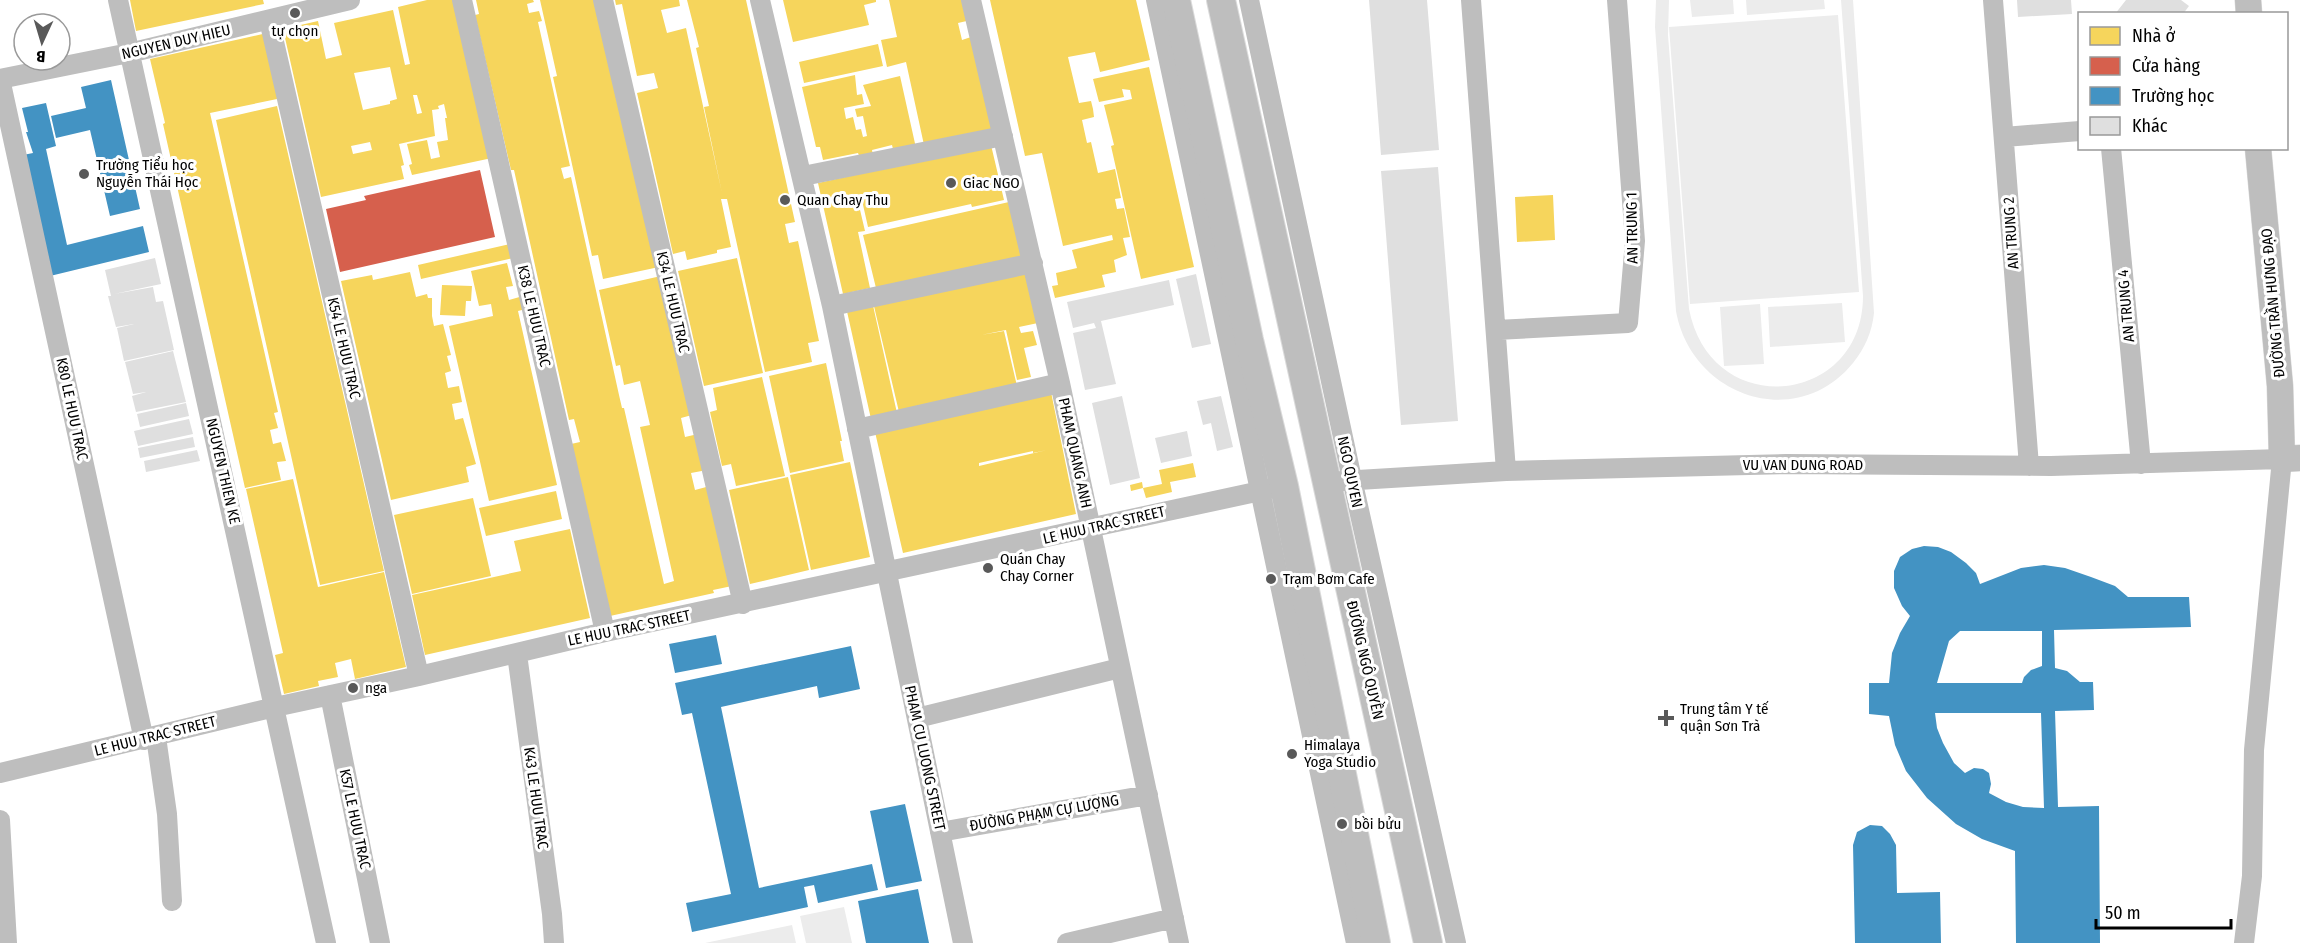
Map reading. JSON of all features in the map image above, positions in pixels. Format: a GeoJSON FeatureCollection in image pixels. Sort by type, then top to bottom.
{"type":"FeatureCollection","features":[{"type":"Feature","properties":{"kind":"highway"},"geometry":{"type":"LineString","coordinates":[[1176,0],[1249,340],[1271,488],[1376,943]]}},
{"type":"Feature","properties":{"kind":"highway","name":"NGO QUYEN"},"geometry":{"type":"LineString","coordinates":[[1221,0],[1338,481]]}},
{"type":"Feature","properties":{"kind":"highway"},"geometry":{"type":"LineString","coordinates":[[1271,488],[1338,481]]}},
{"type":"Feature","properties":{"kind":"highway","name":"ĐƯỜNG NGÔ QUYỀN"},"geometry":{"type":"LineString","coordinates":[[1338,481],[1428,943]]}},
{"type":"Feature","properties":{"kind":"main road","name":"ĐƯỜNG TRẦN HƯNG ĐẠO"},"geometry":{"type":"LineString","coordinates":[[2258,150],[2280,386],[2291,458]]}},
{"type":"Feature","properties":{"kind":"street","name":"NGUYEN THIEN KE"},"geometry":{"type":"LineString","coordinates":[[118,0],[326,943]]}},
{"type":"Feature","properties":{"kind":"street","name":"NGUYEN DUY HIEU"},"geometry":{"type":"LineString","coordinates":[[0,79],[129,53],[269,20],[326,3],[350,0]]}},
{"type":"Feature","properties":{"kind":"street","name":"K38 LE HUU TRAC"},"geometry":{"type":"LineString","coordinates":[[462,0],[605,632]]}},
{"type":"Feature","properties":{"kind":"street","name":"K34 LE HUU TRAC"},"geometry":{"type":"LineString","coordinates":[[603,0],[743,604]]}},
{"type":"Feature","properties":{"kind":"street","name":"PHAM CU LUONG STREET"},"geometry":{"type":"LineString","coordinates":[[760,0],[832,306],[963,943]]}},
{"type":"Feature","properties":{"kind":"street","name":"PHAM QUANG ANH"},"geometry":{"type":"LineString","coordinates":[[971,0],[1060,383],[1179,943]]}},
{"type":"Feature","properties":{"kind":"street"},"geometry":{"type":"LineString","coordinates":[[1156,0],[1271,488],[1356,943]]}},
{"type":"Feature","properties":{"kind":"street","name":"NGO QUYEN"},"geometry":{"type":"LineString","coordinates":[[1249,0],[1338,481],[1456,943]]}},
{"type":"Feature","properties":{"kind":"street"},"geometry":{"type":"LineString","coordinates":[[1471,0],[1506,471]]}},
{"type":"Feature","properties":{"kind":"street","name":"AN TRUNG 1"},"geometry":{"type":"LineString","coordinates":[[1496,330],[1628,323],[1635,241],[1617,0]]}},
{"type":"Feature","properties":{"kind":"street","name":"AN TRUNG 2"},"geometry":{"type":"LineString","coordinates":[[1993,0],[2029,466]]}},
{"type":"Feature","properties":{"kind":"street","name":"K54 LE HUU TRAC"},"geometry":{"type":"LineString","coordinates":[[269,20],[420,676]]}},
{"type":"Feature","properties":{"kind":"street","name":"K80 LE HUU TRAC"},"geometry":{"type":"LineString","coordinates":[[0,79],[167,814],[171,901]]}},
{"type":"Feature","properties":{"kind":"street"},"geometry":{"type":"LineString","coordinates":[[2004,137],[2078,131]]}},
{"type":"Feature","properties":{"kind":"street"},"geometry":{"type":"LineString","coordinates":[[803,176],[1003,136]]}},
{"type":"Feature","properties":{"kind":"street","name":"AN TRUNG 4"},"geometry":{"type":"LineString","coordinates":[[2111,150],[2141,464]]}},
{"type":"Feature","properties":{"kind":"street"},"geometry":{"type":"LineString","coordinates":[[832,306],[1033,263]]}},
{"type":"Feature","properties":{"kind":"street"},"geometry":{"type":"LineString","coordinates":[[857,429],[1060,383]]}},
{"type":"Feature","properties":{"kind":"street"},"geometry":{"type":"LineString","coordinates":[[2244,943],[2252,876],[2254,750],[2291,458]]}},
{"type":"Feature","properties":{"kind":"street","name":"VU VAN DUNG ROAD"},"geometry":{"type":"LineString","coordinates":[[1338,481],[1506,471],[1786,464],[2029,466],[2291,458]]}},
{"type":"Feature","properties":{"kind":"street","name":"LE HUU TRAC STREET"},"geometry":{"type":"LineString","coordinates":[[0,773],[275,707],[420,676],[605,632],[1090,529],[1271,488]]}},
{"type":"Feature","properties":{"kind":"street","name":"K43 LE HUU TRAC"},"geometry":{"type":"LineString","coordinates":[[516,654],[554,943]]}},
{"type":"Feature","properties":{"kind":"street"},"geometry":{"type":"LineString","coordinates":[[916,718],[1120,668]]}},
{"type":"Feature","properties":{"kind":"street","name":"K57 LE HUU TRAC"},"geometry":{"type":"LineString","coordinates":[[330,695],[380,943]]}},
{"type":"Feature","properties":{"kind":"street","name":"ĐƯỜNG PHẠM CỰ LƯỢNG"},"geometry":{"type":"LineString","coordinates":[[940,832],[1148,795]]}},
{"type":"Feature","properties":{"kind":"street"},"geometry":{"type":"LineString","coordinates":[[0,820],[7,943]]}},
{"type":"Feature","properties":{"kind":"street"},"geometry":{"type":"LineString","coordinates":[[1067,943],[1174,918]]}},
{"type":"Feature","properties":{"kind":"shaded area"},"geometry":{"type":"Polygon","coordinates":[[[1656,0],[1669,0],[1668,35],[1689,309],[1703,345],[1725,370],[1754,384],[1784,386],[1814,378],[1839,360],[1856,333],[1863,296],[1841,0],[1853,0],[1874,313],[1867,340],[1853,363],[1830,384],[1803,396],[1776,400],[1749,395],[1724,383],[1702,365],[1686,341],[1676,311],[1655,27],[1656,0]]]}},
{"type":"Feature","properties":{"kind":"shaded area"},"geometry":{"type":"Polygon","coordinates":[[[1690,0],[1733,0],[1734,14],[1692,17],[1690,0]]]}},
{"type":"Feature","properties":{"kind":"shaded area"},"geometry":{"type":"Polygon","coordinates":[[[1746,0],[1824,0],[1825,9],[1747,15],[1746,0]]]}},
{"type":"Feature","properties":{"kind":"shaded area"},"geometry":{"type":"Polygon","coordinates":[[[1838,15],[1859,292],[1690,304],[1669,27],[1838,15]]]}},
{"type":"Feature","properties":{"kind":"shaded area"},"geometry":{"type":"Polygon","coordinates":[[[1842,303],[1845,342],[1770,347],[1768,307],[1842,303]]]}},
{"type":"Feature","properties":{"kind":"shaded area"},"geometry":{"type":"Polygon","coordinates":[[[1760,304],[1764,364],[1724,366],[1720,307],[1760,304]]]}},
{"type":"Feature","properties":{"kind":"shaded area"},"geometry":{"type":"Polygon","coordinates":[[[844,907],[852,943],[806,943],[800,916],[844,907]]]}},
{"type":"Feature","properties":{"kind":"shaded area"},"geometry":{"type":"Polygon","coordinates":[[[792,925],[796,943],[705,943],[792,925]]]}},
{"type":"Feature","properties":{"kind":"building: Nhà ở"},"geometry":{"type":"Polygon","coordinates":[[[130,0],[263,0],[264,4],[136,31],[130,0]]]}},
{"type":"Feature","properties":{"kind":"building: Nhà ở"},"geometry":{"type":"Polygon","coordinates":[[[427,0],[455,0],[492,158],[412,175],[407,144],[427,140],[431,159],[440,157],[437,142],[448,140],[444,104],[438,106],[439,109],[432,110],[435,136],[399,144],[404,165],[401,166],[404,179],[321,197],[283,29],[318,21],[326,59],[342,55],[334,23],[393,10],[405,65],[410,64],[398,7],[427,0]],[[390,67],[354,73],[363,110],[390,104],[390,101],[397,99],[390,67]],[[413,95],[417,114],[422,113],[417,95],[413,95]],[[370,142],[351,146],[353,154],[372,150],[370,142]]]}},
{"type":"Feature","properties":{"kind":"building: Nhà ở"},"geometry":{"type":"Polygon","coordinates":[[[476,0],[533,0],[534,2],[527,4],[529,13],[539,11],[542,21],[538,22],[570,166],[561,168],[564,179],[571,177],[664,584],[674,581],[640,427],[650,425],[640,381],[624,385],[620,365],[616,366],[599,290],[661,276],[692,415],[681,418],[685,437],[698,434],[707,470],[691,473],[695,490],[710,486],[732,586],[713,590],[714,593],[610,616],[571,444],[580,442],[574,419],[569,420],[514,170],[511,170],[475,15],[479,14],[476,0]]]}},
{"type":"Feature","properties":{"kind":"building: Nhà ở"},"geometry":{"type":"Polygon","coordinates":[[[540,0],[597,0],[659,267],[603,279],[598,255],[592,256],[553,77],[557,76],[540,0]]]}},
{"type":"Feature","properties":{"kind":"building: Nhà ở"},"geometry":{"type":"Polygon","coordinates":[[[615,0],[679,0],[680,6],[661,10],[667,33],[686,28],[722,193],[704,107],[709,106],[696,48],[699,47],[687,0],[746,0],[795,222],[785,224],[789,243],[798,241],[819,341],[808,343],[812,362],[765,372],[727,199],[721,199],[731,247],[687,260],[685,251],[673,254],[637,93],[658,88],[654,73],[637,76],[622,4],[616,5],[615,0]]]}},
{"type":"Feature","properties":{"kind":"building: Nhà ở"},"geometry":{"type":"Polygon","coordinates":[[[783,0],[876,0],[876,2],[864,5],[869,25],[793,42],[783,0]]]}},
{"type":"Feature","properties":{"kind":"building: Nhà ở"},"geometry":{"type":"Polygon","coordinates":[[[889,0],[966,0],[971,20],[958,23],[962,40],[971,37],[992,130],[924,145],[906,62],[887,67],[881,40],[897,37],[889,0]]]}},
{"type":"Feature","properties":{"kind":"building: Nhà ở"},"geometry":{"type":"Polygon","coordinates":[[[990,0],[1136,0],[1150,60],[1100,72],[1095,52],[1068,57],[1079,103],[1091,101],[1093,109],[1094,117],[1082,120],[1087,143],[1091,142],[1098,173],[1115,169],[1121,198],[1115,199],[1117,209],[1124,208],[1130,237],[1123,238],[1127,255],[1114,260],[1116,272],[1102,275],[1105,287],[1055,298],[1052,286],[1058,285],[1056,273],[1077,268],[1072,250],[1113,240],[1112,235],[1063,246],[1042,153],[1025,156],[990,0]]]}},
{"type":"Feature","properties":{"kind":"building: Nhà ở"},"geometry":{"type":"Polygon","coordinates":[[[267,33],[282,98],[210,113],[278,412],[274,413],[278,428],[270,430],[273,444],[281,442],[286,461],[277,462],[281,480],[245,488],[150,59],[267,33]]]}},
{"type":"Feature","properties":{"kind":"building: Nhà ở"},"geometry":{"type":"Polygon","coordinates":[[[878,44],[883,66],[804,83],[799,62],[878,44]]]}},
{"type":"Feature","properties":{"kind":"building: Nhà ở"},"geometry":{"type":"Polygon","coordinates":[[[1149,67],[1194,267],[1141,279],[1104,105],[1132,99],[1130,90],[1122,89],[1124,97],[1099,102],[1093,79],[1149,67]]]}},
{"type":"Feature","properties":{"kind":"building: Nhà ở"},"geometry":{"type":"Polygon","coordinates":[[[855,75],[857,95],[862,94],[864,104],[844,108],[846,119],[853,117],[856,130],[861,129],[863,137],[867,136],[863,116],[857,117],[855,109],[871,106],[863,85],[900,76],[916,148],[894,153],[892,145],[872,150],[873,155],[860,158],[858,153],[823,160],[820,147],[816,147],[802,87],[855,75]]]}},
{"type":"Feature","properties":{"kind":"building: Nhà ở"},"geometry":{"type":"Polygon","coordinates":[[[277,106],[384,571],[320,585],[216,120],[277,106]]]}},
{"type":"Feature","properties":{"kind":"building: Nhà ở"},"geometry":{"type":"Polygon","coordinates":[[[991,145],[1004,200],[972,207],[971,204],[868,227],[861,196],[857,197],[865,231],[858,232],[870,288],[843,294],[818,183],[991,145]]]}},
{"type":"Feature","properties":{"kind":"building: Nhà ở"},"geometry":{"type":"Polygon","coordinates":[[[1553,195],[1555,240],[1517,242],[1515,197],[1553,195]]]}},
{"type":"Feature","properties":{"kind":"building: Nhà ở"},"geometry":{"type":"Polygon","coordinates":[[[1009,202],[1022,256],[876,288],[863,235],[1009,202]]]}},
{"type":"Feature","properties":{"kind":"building: Nhà ở"},"geometry":{"type":"Polygon","coordinates":[[[510,244],[513,258],[421,279],[418,265],[510,244]]]}},
{"type":"Feature","properties":{"kind":"building: Nhà ở"},"geometry":{"type":"Polygon","coordinates":[[[737,258],[763,373],[704,386],[678,271],[737,258]]]}},
{"type":"Feature","properties":{"kind":"building: Nhà ở"},"geometry":{"type":"Polygon","coordinates":[[[507,263],[513,286],[506,287],[509,300],[523,296],[526,309],[518,311],[557,485],[489,501],[449,326],[493,316],[491,304],[479,306],[471,271],[507,263]]]}},
{"type":"Feature","properties":{"kind":"building: Nhà ở"},"geometry":{"type":"Polygon","coordinates":[[[1026,268],[1038,323],[1019,327],[1021,333],[1033,331],[1037,345],[1024,348],[1031,377],[1017,380],[1006,330],[981,335],[1004,331],[1017,386],[899,412],[873,302],[1026,268]]]}},
{"type":"Feature","properties":{"kind":"building: Nhà ở"},"geometry":{"type":"Polygon","coordinates":[[[410,272],[416,297],[427,294],[428,298],[432,298],[434,326],[443,324],[451,355],[447,356],[451,371],[445,373],[448,388],[459,386],[462,402],[452,404],[455,420],[463,418],[476,464],[466,467],[469,482],[391,500],[341,281],[372,275],[373,280],[410,272]]]}},
{"type":"Feature","properties":{"kind":"building: Nhà ở"},"geometry":{"type":"Polygon","coordinates":[[[442,285],[472,286],[471,301],[466,301],[465,316],[440,315],[442,285]]]}},
{"type":"Feature","properties":{"kind":"building: Nhà ở"},"geometry":{"type":"Polygon","coordinates":[[[872,301],[897,413],[871,419],[846,307],[872,301]]]}},
{"type":"Feature","properties":{"kind":"building: Nhà ở"},"geometry":{"type":"Polygon","coordinates":[[[826,363],[844,461],[790,473],[769,376],[826,363]]]}},
{"type":"Feature","properties":{"kind":"building: Nhà ở"},"geometry":{"type":"Polygon","coordinates":[[[762,377],[785,476],[736,486],[731,464],[722,466],[710,412],[717,410],[713,388],[762,377]]]}},
{"type":"Feature","properties":{"kind":"building: Nhà ở"},"geometry":{"type":"Polygon","coordinates":[[[1051,392],[1076,514],[903,553],[875,432],[1051,392]],[[1047,450],[979,463],[979,466],[1047,450]]]}},
{"type":"Feature","properties":{"kind":"building: Nhà ở"},"geometry":{"type":"Polygon","coordinates":[[[850,462],[870,557],[811,570],[790,475],[850,462]]]}},
{"type":"Feature","properties":{"kind":"building: Nhà ở"},"geometry":{"type":"Polygon","coordinates":[[[1193,463],[1196,477],[1170,482],[1172,492],[1146,498],[1143,488],[1162,484],[1159,470],[1193,463]]]}},
{"type":"Feature","properties":{"kind":"building: Nhà ở"},"geometry":{"type":"Polygon","coordinates":[[[788,477],[809,570],[750,584],[729,490],[788,477]]]}},
{"type":"Feature","properties":{"kind":"building: Nhà ở"},"geometry":{"type":"Polygon","coordinates":[[[293,479],[318,587],[384,572],[406,667],[355,679],[351,659],[335,663],[338,677],[318,681],[319,686],[284,694],[275,655],[283,653],[246,489],[293,479]]]}},
{"type":"Feature","properties":{"kind":"building: Nhà ở"},"geometry":{"type":"Polygon","coordinates":[[[1142,482],[1143,488],[1131,491],[1130,485],[1142,482]]]}},
{"type":"Feature","properties":{"kind":"building: Nhà ở"},"geometry":{"type":"Polygon","coordinates":[[[556,491],[562,519],[486,536],[479,508],[556,491]]]}},
{"type":"Feature","properties":{"kind":"building: Nhà ở"},"geometry":{"type":"Polygon","coordinates":[[[473,498],[491,576],[412,594],[394,515],[473,498]]]}},
{"type":"Feature","properties":{"kind":"building: Nhà ở"},"geometry":{"type":"Polygon","coordinates":[[[570,529],[590,618],[425,655],[412,595],[521,571],[514,541],[570,529]]]}},
{"type":"Feature","properties":{"kind":"building: Cửa hàng"},"geometry":{"type":"Polygon","coordinates":[[[480,170],[495,237],[340,272],[326,209],[366,200],[364,196],[480,170]]]}},
{"type":"Feature","properties":{"kind":"building: Trường học"},"geometry":{"type":"Polygon","coordinates":[[[111,80],[140,209],[110,216],[90,130],[56,138],[51,116],[86,108],[81,87],[111,80]]]}},
{"type":"Feature","properties":{"kind":"building: Trường học"},"geometry":{"type":"Polygon","coordinates":[[[46,103],[56,146],[46,149],[67,245],[143,226],[149,252],[50,276],[23,155],[33,153],[26,132],[28,132],[22,108],[46,103]]]}},
{"type":"Feature","properties":{"kind":"building: Trường học"},"geometry":{"type":"Polygon","coordinates":[[[1924,546],[1938,547],[1951,552],[1976,573],[1980,584],[2021,568],[2044,565],[2065,568],[2115,586],[2128,597],[2189,597],[2191,627],[2054,630],[2055,668],[2067,671],[2080,682],[2093,682],[2094,710],[2055,711],[2058,807],[2099,806],[2100,943],[2016,943],[2015,851],[1982,839],[1956,824],[1927,798],[1906,771],[1895,745],[1889,716],[1869,714],[1869,683],[1889,683],[1892,653],[1910,616],[1902,606],[1894,588],[1894,571],[1900,557],[1912,549],[1924,546]],[[1960,631],[1949,641],[1937,683],[2022,683],[2031,670],[2042,666],[2042,631],[1960,631]],[[1935,713],[1937,728],[1943,743],[1954,763],[1965,773],[1974,768],[1983,769],[1989,773],[1991,784],[1989,793],[2006,802],[2023,807],[2044,808],[2041,713],[1935,713]]]}},
{"type":"Feature","properties":{"kind":"building: Trường học"},"geometry":{"type":"Polygon","coordinates":[[[716,635],[722,664],[675,673],[669,644],[716,635]]]}},
{"type":"Feature","properties":{"kind":"building: Trường học"},"geometry":{"type":"Polygon","coordinates":[[[851,646],[860,689],[819,698],[817,686],[721,707],[759,888],[872,864],[878,890],[818,903],[814,885],[804,887],[808,907],[692,932],[686,903],[731,894],[692,713],[682,715],[675,683],[851,646]]]}},
{"type":"Feature","properties":{"kind":"building: Trường học"},"geometry":{"type":"Polygon","coordinates":[[[905,804],[922,881],[886,888],[870,811],[905,804]]]}},
{"type":"Feature","properties":{"kind":"building: Trường học"},"geometry":{"type":"Polygon","coordinates":[[[1870,825],[1882,826],[1896,845],[1897,893],[1940,892],[1941,943],[1855,943],[1853,845],[1857,832],[1870,825]]]}},
{"type":"Feature","properties":{"kind":"building: Trường học"},"geometry":{"type":"Polygon","coordinates":[[[918,889],[929,943],[866,943],[858,901],[918,889]]]}},
{"type":"Feature","properties":{"kind":"building: Khác"},"geometry":{"type":"Polygon","coordinates":[[[1369,0],[1427,0],[1439,150],[1381,155],[1369,0]]]}},
{"type":"Feature","properties":{"kind":"building: Khác"},"geometry":{"type":"Polygon","coordinates":[[[2017,0],[2071,0],[2072,14],[2018,17],[2017,0]]]}},
{"type":"Feature","properties":{"kind":"building: Khác"},"geometry":{"type":"Polygon","coordinates":[[[2126,0],[2181,0],[2189,6],[2184,12],[2117,12],[2126,0]]]}},
{"type":"Feature","properties":{"kind":"building: Khác"},"geometry":{"type":"Polygon","coordinates":[[[1438,167],[1458,421],[1401,425],[1381,171],[1438,167]]]}},
{"type":"Feature","properties":{"kind":"building: Khác"},"geometry":{"type":"Polygon","coordinates":[[[155,258],[161,284],[114,294],[153,287],[156,302],[163,301],[174,350],[124,361],[117,328],[134,324],[116,327],[108,296],[111,296],[105,270],[155,258]]]}},
{"type":"Feature","properties":{"kind":"building: Khác"},"geometry":{"type":"Polygon","coordinates":[[[1196,274],[1211,344],[1192,348],[1176,279],[1196,274]]]}},
{"type":"Feature","properties":{"kind":"building: Khác"},"geometry":{"type":"Polygon","coordinates":[[[1169,280],[1174,305],[1101,321],[1116,384],[1085,390],[1073,333],[1096,328],[1094,323],[1073,328],[1067,302],[1169,280]]]}},
{"type":"Feature","properties":{"kind":"building: Khác"},"geometry":{"type":"Polygon","coordinates":[[[173,351],[186,402],[136,412],[132,396],[146,392],[133,394],[125,362],[173,351]]]}},
{"type":"Feature","properties":{"kind":"building: Khác"},"geometry":{"type":"Polygon","coordinates":[[[1122,396],[1140,478],[1110,485],[1092,403],[1122,396]]]}},
{"type":"Feature","properties":{"kind":"building: Khác"},"geometry":{"type":"Polygon","coordinates":[[[1221,396],[1233,447],[1217,451],[1211,423],[1203,425],[1197,401],[1221,396]]]}},
{"type":"Feature","properties":{"kind":"building: Khác"},"geometry":{"type":"Polygon","coordinates":[[[186,403],[189,416],[140,427],[137,414],[186,403]]]}},
{"type":"Feature","properties":{"kind":"building: Khác"},"geometry":{"type":"Polygon","coordinates":[[[189,419],[193,434],[138,446],[134,431],[189,419]]]}},
{"type":"Feature","properties":{"kind":"building: Khác"},"geometry":{"type":"Polygon","coordinates":[[[1187,431],[1192,456],[1161,463],[1155,438],[1187,431]]]}},
{"type":"Feature","properties":{"kind":"building: Khác"},"geometry":{"type":"Polygon","coordinates":[[[193,437],[195,447],[140,458],[138,448],[193,437]]]}},
{"type":"Feature","properties":{"kind":"building: Khác"},"geometry":{"type":"Polygon","coordinates":[[[197,450],[200,461],[146,472],[144,461],[197,450]]]}},
{"type":"Feature","properties":{"kind":"place","name":"tự chọn"},"geometry":{"type":"Point","coordinates":[295,13]}},
{"type":"Feature","properties":{"kind":"place","name":"Trường Tiểu học Nguyễn Thái Học"},"geometry":{"type":"Point","coordinates":[84,174]}},
{"type":"Feature","properties":{"kind":"place","name":"Giac NGO"},"geometry":{"type":"Point","coordinates":[951,183]}},
{"type":"Feature","properties":{"kind":"place","name":"Quan Chay Thu"},"geometry":{"type":"Point","coordinates":[785,200]}},
{"type":"Feature","properties":{"kind":"place","name":"Quán Chay Chay Corner"},"geometry":{"type":"Point","coordinates":[988,568]}},
{"type":"Feature","properties":{"kind":"place","name":"Trạm Bơm Cafe"},"geometry":{"type":"Point","coordinates":[1271,579]}},
{"type":"Feature","properties":{"kind":"place","name":"nga"},"geometry":{"type":"Point","coordinates":[353,688]}},
{"type":"Feature","properties":{"kind":"place","name":"Trung tâm Y tế quận Sơn Trà"},"geometry":{"type":"Point","coordinates":[1666,718]}},
{"type":"Feature","properties":{"kind":"place","name":"Himalaya Yoga Studio"},"geometry":{"type":"Point","coordinates":[1292,754]}},
{"type":"Feature","properties":{"kind":"place","name":"bồi bửu"},"geometry":{"type":"Point","coordinates":[1342,824]}}]}
